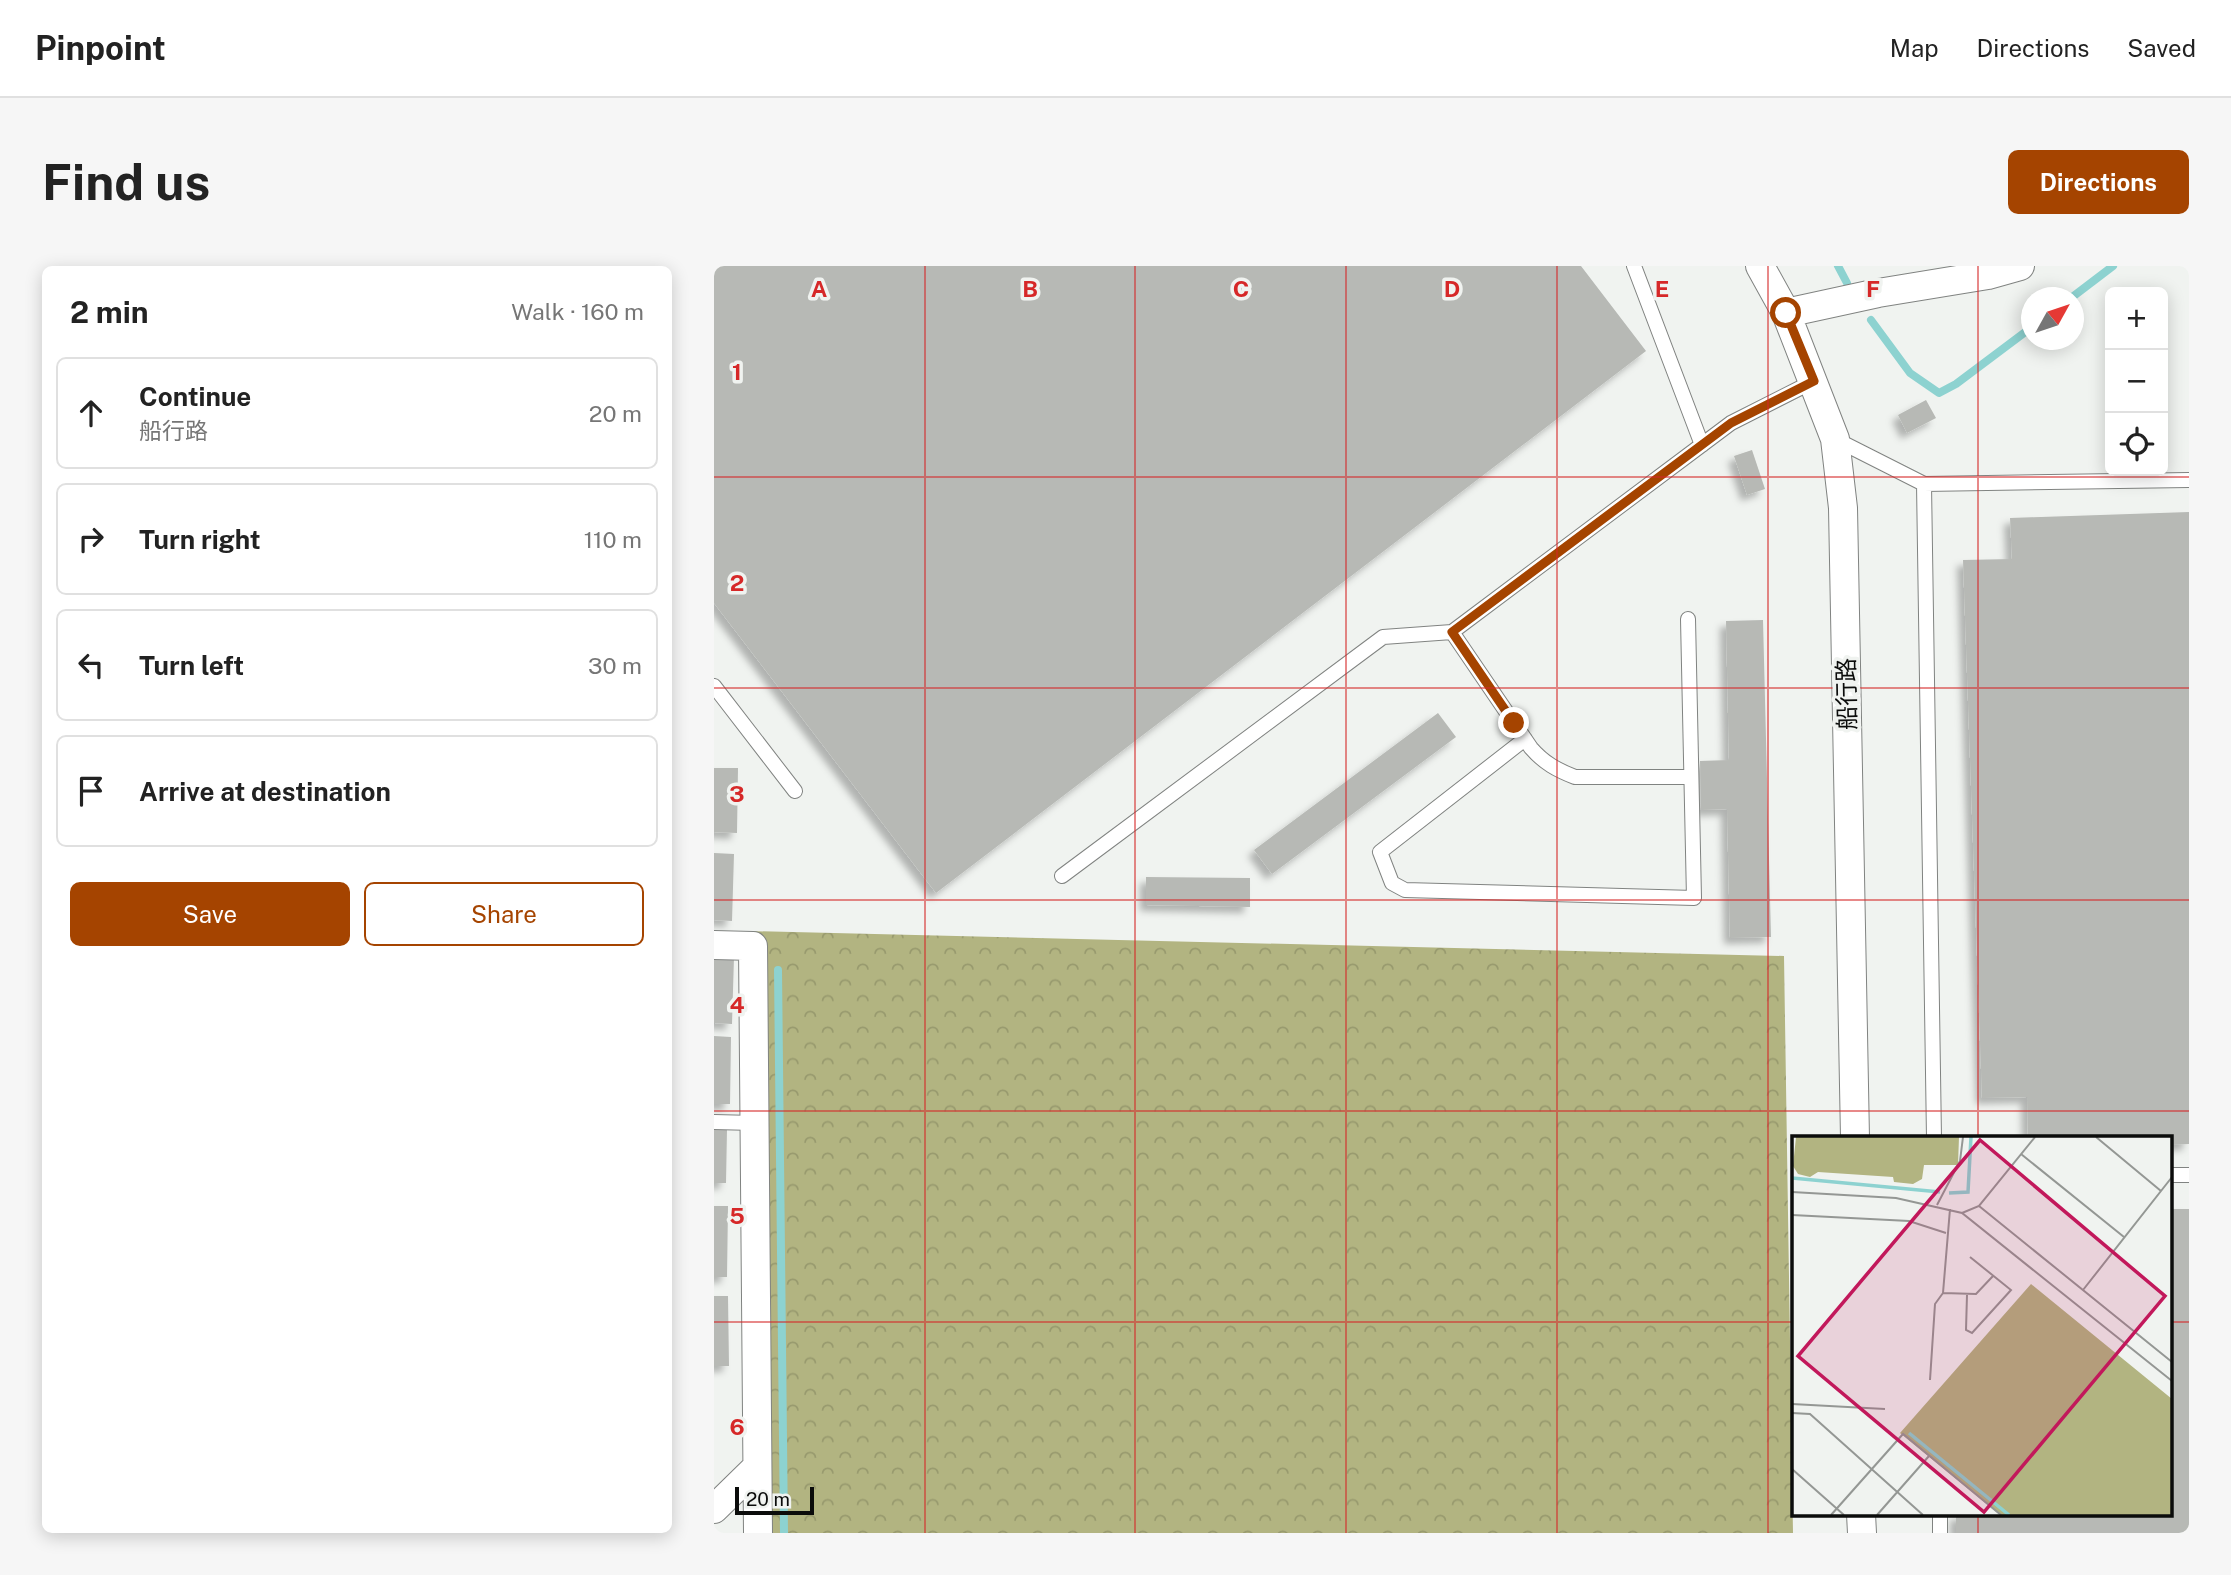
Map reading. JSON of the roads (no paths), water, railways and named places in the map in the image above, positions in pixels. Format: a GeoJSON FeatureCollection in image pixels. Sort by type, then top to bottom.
{"type":"FeatureCollection","features":[{"type":"Feature","properties":{"kind":"street","name":"船行路"},"geometry":{"type":"LineString","coordinates":[[1760,266],[1786,313],[1835,439],[1843,508],[1855,1136]]}},
{"type":"Feature","properties":{"kind":"street"},"geometry":{"type":"LineString","coordinates":[[1786,313],[1878,293],[1988,275],[2020,266]]}},
{"type":"Feature","properties":{"kind":"street"},"geometry":{"type":"LineString","coordinates":[[714,945],[752,946],[758,1533]]}},
{"type":"Feature","properties":{"kind":"street"},"geometry":{"type":"LineString","coordinates":[[714,1509],[757,1467]]}},
{"type":"Feature","properties":{"kind":"lane"},"geometry":{"type":"LineString","coordinates":[[1634,266],[1702,445]]}},
{"type":"Feature","properties":{"kind":"lane"},"geometry":{"type":"LineString","coordinates":[[1062,876],[1382,637],[1452,632],[1731,423],[1814,381]]}},
{"type":"Feature","properties":{"kind":"lane"},"geometry":{"type":"LineString","coordinates":[[1835,439],[1924,484],[2189,480]]}},
{"type":"Feature","properties":{"kind":"lane"},"geometry":{"type":"LineString","coordinates":[[1924,484],[1934,1136]]}},
{"type":"Feature","properties":{"kind":"lane"},"geometry":{"type":"LineString","coordinates":[[1525,738],[1380,852],[1392,883],[1405,890],[1694,898],[1688,619]]}},
{"type":"Feature","properties":{"kind":"lane"},"geometry":{"type":"LineString","coordinates":[[1452,632],[1525,738],[1541,759],[1557,770],[1574,777],[1691,777]]}},
{"type":"Feature","properties":{"kind":"lane"},"geometry":{"type":"LineString","coordinates":[[714,686],[794,791]]}},
{"type":"Feature","properties":{"kind":"lane"},"geometry":{"type":"LineString","coordinates":[[714,1122],[754,1123]]}},
{"type":"Feature","properties":{"kind":"waterway"},"geometry":{"type":"LineString","coordinates":[[1838,266],[1847,283]]}},
{"type":"Feature","properties":{"kind":"waterway"},"geometry":{"type":"LineString","coordinates":[[2084,288],[2113,266]]}},
{"type":"Feature","properties":{"kind":"waterway"},"geometry":{"type":"LineString","coordinates":[[1871,320],[1910,373],[1939,393],[1956,384],[2021,335]]}},
{"type":"Feature","properties":{"kind":"waterway"},"geometry":{"type":"LineString","coordinates":[[778,970],[784,1533]]}}]}
